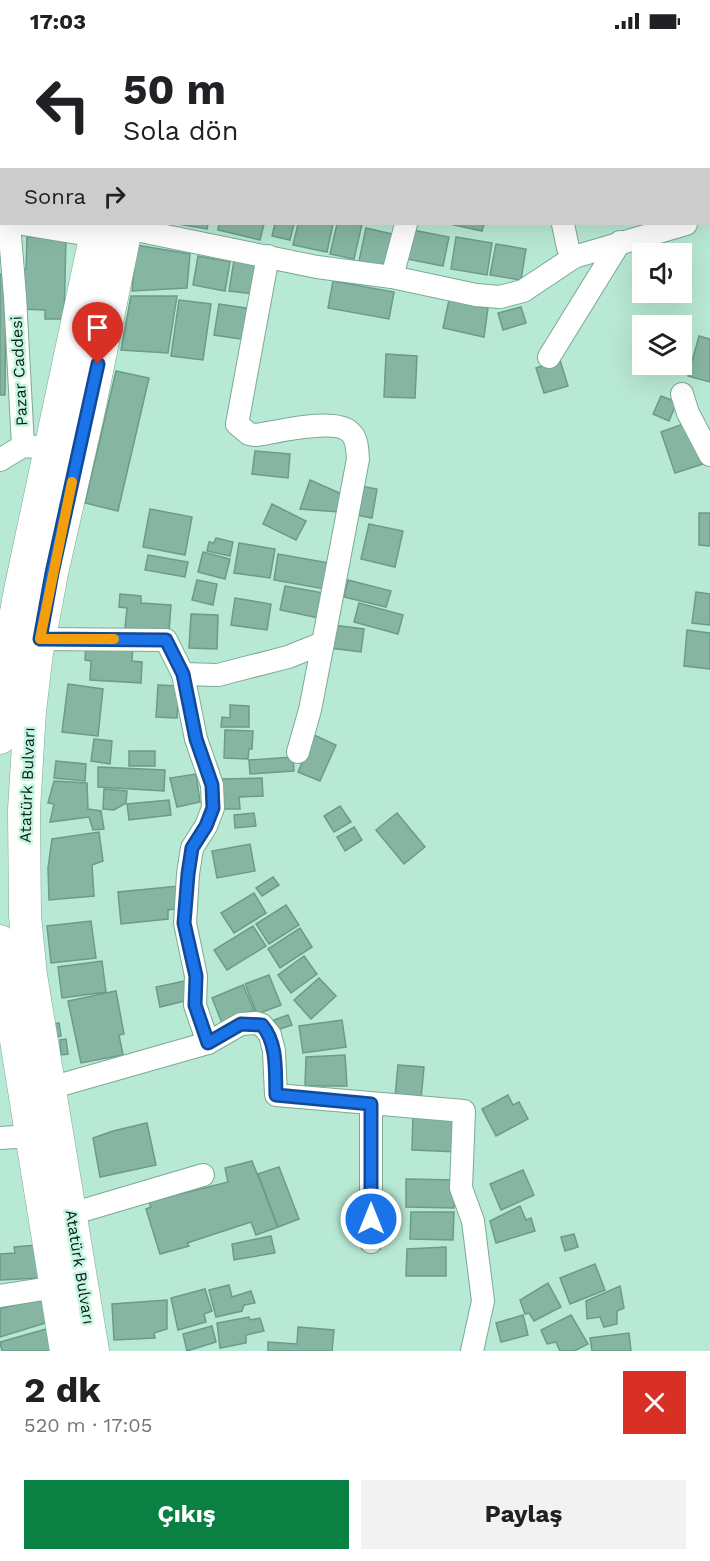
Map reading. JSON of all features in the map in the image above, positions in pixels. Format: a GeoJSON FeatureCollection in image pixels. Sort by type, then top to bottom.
{"type":"FeatureCollection","features":[{"type":"Feature","properties":{"kind":"highway","name":"Atatürk Bulvarı"},"geometry":{"type":"LineString","coordinates":[[0,738],[14,626],[51,449],[112,228]]}},
{"type":"Feature","properties":{"kind":"highway","name":"Atatürk Bulvarı"},"geometry":{"type":"LineString","coordinates":[[51,449],[52,573],[30,711],[24,810],[24,886],[31,975],[93,1351]]}},
{"type":"Feature","properties":{"kind":"highway","name":"Atatürk Bulvarı"},"geometry":{"type":"LineString","coordinates":[[0,941],[66,1351]]}},
{"type":"Feature","properties":{"kind":"street","name":"Pazar Caddesi"},"geometry":{"type":"LineString","coordinates":[[9,225],[15,296],[51,449]]}},
{"type":"Feature","properties":{"kind":"street"},"geometry":{"type":"LineString","coordinates":[[45,225],[112,228],[317,267],[392,277],[476,295],[500,297],[523,291],[574,258],[620,242],[682,225]]}},
{"type":"Feature","properties":{"kind":"street"},"geometry":{"type":"LineString","coordinates":[[392,277],[406,225]]}},
{"type":"Feature","properties":{"kind":"street"},"geometry":{"type":"LineString","coordinates":[[563,225],[568,248],[574,258]]}},
{"type":"Feature","properties":{"kind":"street"},"geometry":{"type":"LineString","coordinates":[[549,357],[620,242]]}},
{"type":"Feature","properties":{"kind":"street"},"geometry":{"type":"LineString","coordinates":[[268,256],[237,424],[249,434],[256,435],[329,425],[342,427],[352,434],[357,444],[358,459],[310,710],[298,752]]}},
{"type":"Feature","properties":{"kind":"street"},"geometry":{"type":"LineString","coordinates":[[682,394],[688,413],[710,455]]}},
{"type":"Feature","properties":{"kind":"street"},"geometry":{"type":"LineString","coordinates":[[0,460],[51,449]]}},
{"type":"Feature","properties":{"kind":"street"},"geometry":{"type":"LineString","coordinates":[[40,639],[166,640],[183,674],[196,739],[212,785],[213,808],[206,826],[192,848],[184,923],[196,976],[195,1005],[208,1043]]}},
{"type":"Feature","properties":{"kind":"street"},"geometry":{"type":"LineString","coordinates":[[183,674],[229,673],[288,657],[323,644]]}},
{"type":"Feature","properties":{"kind":"street"},"geometry":{"type":"LineString","coordinates":[[50,1088],[208,1043],[241,1024],[262,1025],[270,1035],[274,1051],[276,1095],[464,1111],[461,1188],[473,1221],[483,1301],[471,1351]]}},
{"type":"Feature","properties":{"kind":"street"},"geometry":{"type":"LineString","coordinates":[[371,1104],[371,1242]]}},
{"type":"Feature","properties":{"kind":"street"},"geometry":{"type":"LineString","coordinates":[[0,1138],[32,1136]]}},
{"type":"Feature","properties":{"kind":"street"},"geometry":{"type":"LineString","coordinates":[[71,1214],[203,1175]]}},
{"type":"Feature","properties":{"kind":"street"},"geometry":{"type":"LineString","coordinates":[[0,1296],[56,1287]]}},
{"type":"Feature","properties":{"kind":"building"},"geometry":{"type":"Polygon","coordinates":[[[184,225],[208,225],[207,229],[184,225]]]}},
{"type":"Feature","properties":{"kind":"building"},"geometry":{"type":"Polygon","coordinates":[[[219,225],[264,225],[260,240],[218,230],[219,225]]]}},
{"type":"Feature","properties":{"kind":"building"},"geometry":{"type":"Polygon","coordinates":[[[275,225],[294,225],[290,240],[272,236],[275,225]]]}},
{"type":"Feature","properties":{"kind":"building"},"geometry":{"type":"Polygon","coordinates":[[[298,225],[333,225],[327,252],[293,245],[298,225]]]}},
{"type":"Feature","properties":{"kind":"building"},"geometry":{"type":"Polygon","coordinates":[[[337,225],[362,225],[354,259],[330,254],[337,225]]]}},
{"type":"Feature","properties":{"kind":"building"},"geometry":{"type":"Polygon","coordinates":[[[455,225],[484,225],[482,231],[455,225]]]}},
{"type":"Feature","properties":{"kind":"building"},"geometry":{"type":"Polygon","coordinates":[[[366,228],[397,235],[390,267],[359,261],[366,228]]]}},
{"type":"Feature","properties":{"kind":"building"},"geometry":{"type":"Polygon","coordinates":[[[413,230],[449,237],[443,266],[407,259],[413,230]]]}},
{"type":"Feature","properties":{"kind":"building"},"geometry":{"type":"Polygon","coordinates":[[[27,237],[66,237],[64,319],[45,319],[45,310],[20,309],[20,271],[26,269],[27,237]]]}},
{"type":"Feature","properties":{"kind":"building"},"geometry":{"type":"Polygon","coordinates":[[[456,237],[492,243],[487,275],[451,269],[456,237]]]}},
{"type":"Feature","properties":{"kind":"building"},"geometry":{"type":"Polygon","coordinates":[[[496,244],[526,249],[521,280],[490,275],[496,244]]]}},
{"type":"Feature","properties":{"kind":"building"},"geometry":{"type":"Polygon","coordinates":[[[136,245],[190,254],[187,288],[132,291],[136,245]]]}},
{"type":"Feature","properties":{"kind":"building"},"geometry":{"type":"Polygon","coordinates":[[[198,256],[230,262],[225,291],[193,285],[198,256]]]}},
{"type":"Feature","properties":{"kind":"building"},"geometry":{"type":"Polygon","coordinates":[[[234,260],[258,263],[254,294],[229,291],[234,260]]]}},
{"type":"Feature","properties":{"kind":"building"},"geometry":{"type":"Polygon","coordinates":[[[0,274],[6,275],[5,395],[0,395],[0,274]]]}},
{"type":"Feature","properties":{"kind":"building"},"geometry":{"type":"Polygon","coordinates":[[[333,281],[394,292],[389,319],[328,308],[333,281]]]}},
{"type":"Feature","properties":{"kind":"building"},"geometry":{"type":"Polygon","coordinates":[[[131,296],[177,296],[168,353],[121,350],[131,296]]]}},
{"type":"Feature","properties":{"kind":"building"},"geometry":{"type":"Polygon","coordinates":[[[179,300],[211,304],[203,360],[171,356],[179,300]]]}},
{"type":"Feature","properties":{"kind":"building"},"geometry":{"type":"Polygon","coordinates":[[[449,300],[488,308],[484,337],[443,328],[449,300]]]}},
{"type":"Feature","properties":{"kind":"building"},"geometry":{"type":"Polygon","coordinates":[[[219,304],[252,309],[247,340],[214,335],[219,304]]]}},
{"type":"Feature","properties":{"kind":"building"},"geometry":{"type":"Polygon","coordinates":[[[521,307],[526,323],[503,330],[498,313],[521,307]]]}},
{"type":"Feature","properties":{"kind":"building"},"geometry":{"type":"Polygon","coordinates":[[[699,336],[710,339],[710,382],[688,376],[692,375],[692,361],[699,336]]]}},
{"type":"Feature","properties":{"kind":"building"},"geometry":{"type":"Polygon","coordinates":[[[386,354],[417,356],[415,398],[384,397],[386,354]]]}},
{"type":"Feature","properties":{"kind":"building"},"geometry":{"type":"Polygon","coordinates":[[[560,360],[568,386],[544,393],[536,368],[560,360]]]}},
{"type":"Feature","properties":{"kind":"building"},"geometry":{"type":"Polygon","coordinates":[[[116,371],[149,378],[118,511],[85,503],[116,371]]]}},
{"type":"Feature","properties":{"kind":"building"},"geometry":{"type":"Polygon","coordinates":[[[661,396],[677,402],[669,421],[653,414],[661,396]]]}},
{"type":"Feature","properties":{"kind":"building"},"geometry":{"type":"Polygon","coordinates":[[[689,422],[703,464],[675,473],[661,432],[689,422]]]}},
{"type":"Feature","properties":{"kind":"building"},"geometry":{"type":"Polygon","coordinates":[[[255,451],[290,454],[288,478],[252,474],[255,451]]]}},
{"type":"Feature","properties":{"kind":"building"},"geometry":{"type":"Polygon","coordinates":[[[310,480],[344,495],[339,512],[300,509],[310,480]]]}},
{"type":"Feature","properties":{"kind":"building"},"geometry":{"type":"Polygon","coordinates":[[[361,486],[377,489],[372,518],[356,515],[361,486]]]}},
{"type":"Feature","properties":{"kind":"building"},"geometry":{"type":"Polygon","coordinates":[[[272,504],[306,521],[296,540],[263,524],[272,504]]]}},
{"type":"Feature","properties":{"kind":"building"},"geometry":{"type":"Polygon","coordinates":[[[150,509],[192,517],[185,555],[143,547],[150,509]]]}},
{"type":"Feature","properties":{"kind":"building"},"geometry":{"type":"Polygon","coordinates":[[[699,513],[710,513],[710,546],[699,545],[699,513]]]}},
{"type":"Feature","properties":{"kind":"building"},"geometry":{"type":"Polygon","coordinates":[[[369,524],[403,531],[395,567],[361,559],[369,524]]]}},
{"type":"Feature","properties":{"kind":"building"},"geometry":{"type":"Polygon","coordinates":[[[216,538],[233,542],[230,556],[207,551],[209,542],[214,543],[216,538]]]}},
{"type":"Feature","properties":{"kind":"building"},"geometry":{"type":"Polygon","coordinates":[[[239,543],[275,549],[270,578],[234,573],[239,543]]]}},
{"type":"Feature","properties":{"kind":"building"},"geometry":{"type":"Polygon","coordinates":[[[203,552],[230,559],[225,579],[198,572],[203,552]]]}},
{"type":"Feature","properties":{"kind":"building"},"geometry":{"type":"Polygon","coordinates":[[[278,554],[335,564],[330,590],[274,580],[278,554]]]}},
{"type":"Feature","properties":{"kind":"building"},"geometry":{"type":"Polygon","coordinates":[[[148,555],[188,562],[185,577],[145,570],[148,555]]]}},
{"type":"Feature","properties":{"kind":"building"},"geometry":{"type":"Polygon","coordinates":[[[197,580],[217,584],[213,605],[192,600],[197,580]]]}},
{"type":"Feature","properties":{"kind":"building"},"geometry":{"type":"Polygon","coordinates":[[[348,580],[391,591],[386,607],[344,597],[348,580]]]}},
{"type":"Feature","properties":{"kind":"building"},"geometry":{"type":"Polygon","coordinates":[[[285,586],[329,594],[324,619],[280,610],[285,586]]]}},
{"type":"Feature","properties":{"kind":"building"},"geometry":{"type":"Polygon","coordinates":[[[696,592],[710,594],[710,625],[692,623],[696,592]]]}},
{"type":"Feature","properties":{"kind":"building"},"geometry":{"type":"Polygon","coordinates":[[[120,594],[141,596],[141,603],[171,605],[169,631],[125,628],[127,608],[119,607],[120,594]]]}},
{"type":"Feature","properties":{"kind":"building"},"geometry":{"type":"Polygon","coordinates":[[[235,598],[271,604],[267,630],[231,625],[235,598]]]}},
{"type":"Feature","properties":{"kind":"building"},"geometry":{"type":"Polygon","coordinates":[[[359,603],[403,615],[398,634],[354,622],[359,603]]]}},
{"type":"Feature","properties":{"kind":"building"},"geometry":{"type":"Polygon","coordinates":[[[191,614],[218,615],[217,649],[189,648],[191,614]]]}},
{"type":"Feature","properties":{"kind":"building"},"geometry":{"type":"Polygon","coordinates":[[[333,625],[364,629],[361,652],[330,648],[333,625]]]}},
{"type":"Feature","properties":{"kind":"building"},"geometry":{"type":"Polygon","coordinates":[[[687,630],[710,633],[710,669],[684,666],[687,630]]]}},
{"type":"Feature","properties":{"kind":"building"},"geometry":{"type":"Polygon","coordinates":[[[86,643],[133,646],[132,661],[142,662],[141,683],[90,680],[91,661],[85,660],[86,643]]]}},
{"type":"Feature","properties":{"kind":"building"},"geometry":{"type":"Polygon","coordinates":[[[68,684],[103,689],[98,736],[62,732],[68,684]]]}},
{"type":"Feature","properties":{"kind":"building"},"geometry":{"type":"Polygon","coordinates":[[[158,685],[179,686],[177,718],[156,717],[158,685]]]}},
{"type":"Feature","properties":{"kind":"building"},"geometry":{"type":"Polygon","coordinates":[[[230,705],[249,706],[249,727],[221,727],[222,717],[230,718],[230,705]]]}},
{"type":"Feature","properties":{"kind":"building"},"geometry":{"type":"Polygon","coordinates":[[[225,730],[253,731],[252,749],[249,749],[248,759],[224,758],[225,730]]]}},
{"type":"Feature","properties":{"kind":"building"},"geometry":{"type":"Polygon","coordinates":[[[314,735],[336,745],[320,781],[298,772],[314,735]]]}},
{"type":"Feature","properties":{"kind":"building"},"geometry":{"type":"Polygon","coordinates":[[[94,739],[112,741],[110,764],[91,761],[94,739]]]}},
{"type":"Feature","properties":{"kind":"building"},"geometry":{"type":"Polygon","coordinates":[[[129,751],[155,751],[155,766],[129,766],[129,751]]]}},
{"type":"Feature","properties":{"kind":"building"},"geometry":{"type":"Polygon","coordinates":[[[293,757],[294,771],[250,774],[249,760],[293,757]]]}},
{"type":"Feature","properties":{"kind":"building"},"geometry":{"type":"Polygon","coordinates":[[[56,761],[86,764],[85,781],[54,778],[56,761]]]}},
{"type":"Feature","properties":{"kind":"building"},"geometry":{"type":"Polygon","coordinates":[[[98,767],[165,770],[164,791],[98,787],[98,767]]]}},
{"type":"Feature","properties":{"kind":"building"},"geometry":{"type":"Polygon","coordinates":[[[196,774],[200,802],[177,807],[170,778],[196,774]]]}},
{"type":"Feature","properties":{"kind":"building"},"geometry":{"type":"Polygon","coordinates":[[[262,778],[263,796],[239,797],[240,809],[223,809],[222,779],[262,778]]]}},
{"type":"Feature","properties":{"kind":"building"},"geometry":{"type":"Polygon","coordinates":[[[54,781],[87,783],[88,809],[101,811],[104,829],[93,830],[89,817],[50,822],[54,804],[48,803],[54,781]]]}},
{"type":"Feature","properties":{"kind":"building"},"geometry":{"type":"Polygon","coordinates":[[[104,789],[127,791],[126,803],[114,810],[103,809],[104,789]]]}},
{"type":"Feature","properties":{"kind":"building"},"geometry":{"type":"Polygon","coordinates":[[[169,800],[171,815],[129,820],[127,804],[169,800]]]}},
{"type":"Feature","properties":{"kind":"building"},"geometry":{"type":"Polygon","coordinates":[[[340,806],[351,822],[334,832],[324,816],[340,806]]]}},
{"type":"Feature","properties":{"kind":"building"},"geometry":{"type":"Polygon","coordinates":[[[254,813],[256,826],[235,828],[234,815],[254,813]]]}},
{"type":"Feature","properties":{"kind":"building"},"geometry":{"type":"Polygon","coordinates":[[[397,813],[425,847],[404,864],[376,830],[397,813]]]}},
{"type":"Feature","properties":{"kind":"building"},"geometry":{"type":"Polygon","coordinates":[[[354,827],[362,840],[345,851],[337,837],[354,827]]]}},
{"type":"Feature","properties":{"kind":"building"},"geometry":{"type":"Polygon","coordinates":[[[99,832],[103,861],[92,865],[94,896],[49,900],[48,868],[52,839],[99,832]]]}},
{"type":"Feature","properties":{"kind":"building"},"geometry":{"type":"Polygon","coordinates":[[[250,844],[255,871],[217,878],[212,851],[250,844]]]}},
{"type":"Feature","properties":{"kind":"building"},"geometry":{"type":"Polygon","coordinates":[[[273,877],[279,885],[262,896],[256,888],[273,877]]]}},
{"type":"Feature","properties":{"kind":"building"},"geometry":{"type":"Polygon","coordinates":[[[179,886],[181,908],[168,910],[168,919],[121,924],[118,892],[179,886]]]}},
{"type":"Feature","properties":{"kind":"building"},"geometry":{"type":"Polygon","coordinates":[[[254,893],[266,913],[234,933],[221,913],[254,893]]]}},
{"type":"Feature","properties":{"kind":"building"},"geometry":{"type":"Polygon","coordinates":[[[286,905],[299,925],[269,944],[256,924],[286,905]]]}},
{"type":"Feature","properties":{"kind":"building"},"geometry":{"type":"Polygon","coordinates":[[[91,921],[96,958],[51,963],[47,926],[91,921]]]}},
{"type":"Feature","properties":{"kind":"building"},"geometry":{"type":"Polygon","coordinates":[[[253,926],[266,946],[227,970],[214,950],[253,926]]]}},
{"type":"Feature","properties":{"kind":"building"},"geometry":{"type":"Polygon","coordinates":[[[300,928],[312,947],[280,968],[268,949],[300,928]]]}},
{"type":"Feature","properties":{"kind":"building"},"geometry":{"type":"Polygon","coordinates":[[[304,956],[317,974],[291,993],[278,975],[304,956]]]}},
{"type":"Feature","properties":{"kind":"building"},"geometry":{"type":"Polygon","coordinates":[[[102,961],[106,992],[62,998],[58,967],[102,961]]]}},
{"type":"Feature","properties":{"kind":"building"},"geometry":{"type":"Polygon","coordinates":[[[269,975],[281,1005],[257,1014],[245,984],[269,975]]]}},
{"type":"Feature","properties":{"kind":"building"},"geometry":{"type":"Polygon","coordinates":[[[319,978],[336,996],[311,1019],[294,1000],[319,978]]]}},
{"type":"Feature","properties":{"kind":"building"},"geometry":{"type":"Polygon","coordinates":[[[185,981],[189,1000],[160,1007],[156,987],[185,981]]]}},
{"type":"Feature","properties":{"kind":"building"},"geometry":{"type":"Polygon","coordinates":[[[243,985],[254,1010],[222,1023],[212,998],[243,985]]]}},
{"type":"Feature","properties":{"kind":"building"},"geometry":{"type":"Polygon","coordinates":[[[116,991],[124,1034],[119,1035],[123,1055],[81,1063],[68,1001],[116,991]]]}},
{"type":"Feature","properties":{"kind":"building"},"geometry":{"type":"Polygon","coordinates":[[[288,1015],[292,1025],[277,1030],[274,1020],[288,1015]]]}},
{"type":"Feature","properties":{"kind":"building"},"geometry":{"type":"Polygon","coordinates":[[[342,1020],[346,1047],[303,1053],[299,1026],[342,1020]]]}},
{"type":"Feature","properties":{"kind":"building"},"geometry":{"type":"Polygon","coordinates":[[[59,1023],[61,1036],[56,1037],[54,1024],[59,1023]]]}},
{"type":"Feature","properties":{"kind":"building"},"geometry":{"type":"Polygon","coordinates":[[[66,1039],[68,1054],[61,1055],[60,1040],[66,1039]]]}},
{"type":"Feature","properties":{"kind":"building"},"geometry":{"type":"Polygon","coordinates":[[[345,1055],[347,1086],[305,1086],[306,1057],[345,1055]]]}},
{"type":"Feature","properties":{"kind":"building"},"geometry":{"type":"Polygon","coordinates":[[[398,1065],[424,1067],[421,1099],[395,1097],[398,1065]]]}},
{"type":"Feature","properties":{"kind":"building"},"geometry":{"type":"Polygon","coordinates":[[[508,1095],[513,1105],[519,1102],[528,1119],[496,1136],[482,1109],[508,1095]]]}},
{"type":"Feature","properties":{"kind":"building"},"geometry":{"type":"Polygon","coordinates":[[[413,1115],[460,1117],[459,1152],[412,1150],[413,1115]]]}},
{"type":"Feature","properties":{"kind":"building"},"geometry":{"type":"Polygon","coordinates":[[[147,1123],[156,1165],[100,1177],[93,1138],[147,1123]]]}},
{"type":"Feature","properties":{"kind":"building"},"geometry":{"type":"Polygon","coordinates":[[[252,1161],[278,1227],[256,1235],[251,1222],[187,1243],[189,1246],[160,1254],[146,1209],[151,1207],[149,1202],[228,1182],[225,1168],[252,1161]]]}},
{"type":"Feature","properties":{"kind":"building"},"geometry":{"type":"Polygon","coordinates":[[[279,1167],[299,1219],[278,1227],[258,1174],[279,1167]]]}},
{"type":"Feature","properties":{"kind":"building"},"geometry":{"type":"Polygon","coordinates":[[[523,1170],[534,1195],[501,1210],[490,1184],[523,1170]]]}},
{"type":"Feature","properties":{"kind":"building"},"geometry":{"type":"Polygon","coordinates":[[[406,1179],[455,1180],[454,1208],[406,1207],[406,1179]]]}},
{"type":"Feature","properties":{"kind":"building"},"geometry":{"type":"Polygon","coordinates":[[[520,1206],[526,1220],[531,1218],[535,1231],[496,1243],[490,1221],[520,1206]]]}},
{"type":"Feature","properties":{"kind":"building"},"geometry":{"type":"Polygon","coordinates":[[[411,1212],[454,1212],[453,1240],[410,1239],[411,1212]]]}},
{"type":"Feature","properties":{"kind":"building"},"geometry":{"type":"Polygon","coordinates":[[[574,1234],[578,1247],[565,1251],[561,1237],[574,1234]]]}},
{"type":"Feature","properties":{"kind":"building"},"geometry":{"type":"Polygon","coordinates":[[[271,1236],[275,1253],[234,1260],[232,1244],[271,1236]]]}},
{"type":"Feature","properties":{"kind":"building"},"geometry":{"type":"Polygon","coordinates":[[[37,1245],[39,1278],[0,1280],[0,1254],[15,1253],[14,1247],[37,1245]]]}},
{"type":"Feature","properties":{"kind":"building"},"geometry":{"type":"Polygon","coordinates":[[[446,1247],[446,1276],[406,1276],[407,1249],[446,1247]]]}},
{"type":"Feature","properties":{"kind":"building"},"geometry":{"type":"Polygon","coordinates":[[[595,1264],[605,1290],[570,1304],[560,1278],[595,1264]]]}},
{"type":"Feature","properties":{"kind":"building"},"geometry":{"type":"Polygon","coordinates":[[[548,1283],[561,1307],[534,1321],[529,1313],[525,1314],[520,1300],[548,1283]]]}},
{"type":"Feature","properties":{"kind":"building"},"geometry":{"type":"Polygon","coordinates":[[[229,1285],[232,1297],[251,1291],[255,1303],[244,1305],[242,1311],[216,1317],[209,1290],[229,1285]]]}},
{"type":"Feature","properties":{"kind":"building"},"geometry":{"type":"Polygon","coordinates":[[[620,1286],[624,1308],[617,1311],[617,1324],[604,1327],[600,1317],[587,1319],[586,1301],[620,1286]]]}},
{"type":"Feature","properties":{"kind":"building"},"geometry":{"type":"Polygon","coordinates":[[[205,1289],[212,1311],[204,1314],[206,1322],[178,1330],[171,1298],[205,1289]]]}},
{"type":"Feature","properties":{"kind":"building"},"geometry":{"type":"Polygon","coordinates":[[[45,1297],[52,1321],[0,1337],[0,1309],[45,1297]]]}},
{"type":"Feature","properties":{"kind":"building"},"geometry":{"type":"Polygon","coordinates":[[[167,1300],[167,1329],[154,1333],[155,1338],[114,1340],[112,1304],[167,1300]]]}},
{"type":"Feature","properties":{"kind":"building"},"geometry":{"type":"Polygon","coordinates":[[[523,1315],[528,1335],[501,1342],[496,1323],[523,1315]]]}},
{"type":"Feature","properties":{"kind":"building"},"geometry":{"type":"Polygon","coordinates":[[[571,1315],[588,1344],[574,1351],[560,1351],[556,1342],[547,1344],[541,1330],[571,1315]]]}},
{"type":"Feature","properties":{"kind":"building"},"geometry":{"type":"Polygon","coordinates":[[[249,1317],[250,1320],[260,1318],[264,1331],[246,1335],[246,1343],[220,1348],[217,1323],[249,1317]]]}},
{"type":"Feature","properties":{"kind":"building"},"geometry":{"type":"Polygon","coordinates":[[[57,1326],[63,1347],[49,1351],[2,1351],[0,1342],[57,1326]]]}},
{"type":"Feature","properties":{"kind":"building"},"geometry":{"type":"Polygon","coordinates":[[[212,1326],[216,1342],[187,1351],[183,1334],[212,1326]]]}},
{"type":"Feature","properties":{"kind":"building"},"geometry":{"type":"Polygon","coordinates":[[[298,1327],[334,1330],[332,1351],[268,1351],[268,1342],[297,1344],[298,1327]]]}},
{"type":"Feature","properties":{"kind":"building"},"geometry":{"type":"Polygon","coordinates":[[[629,1333],[631,1351],[592,1351],[590,1338],[629,1333]]]}},
{"type":"Feature","properties":{"kind":"slow traffic"},"geometry":{"type":"LineString","coordinates":[[72,482],[40,639],[114,639]]}},
{"type":"Feature","properties":{"kind":"route"},"geometry":{"type":"LineString","coordinates":[[98,364],[52,573],[40,639],[166,640],[183,674],[196,739],[212,785],[213,808],[206,826],[192,848],[184,923],[196,976],[195,1005],[208,1043],[241,1024],[262,1025],[270,1035],[274,1051],[276,1095],[371,1104],[371,1219]]}}]}
